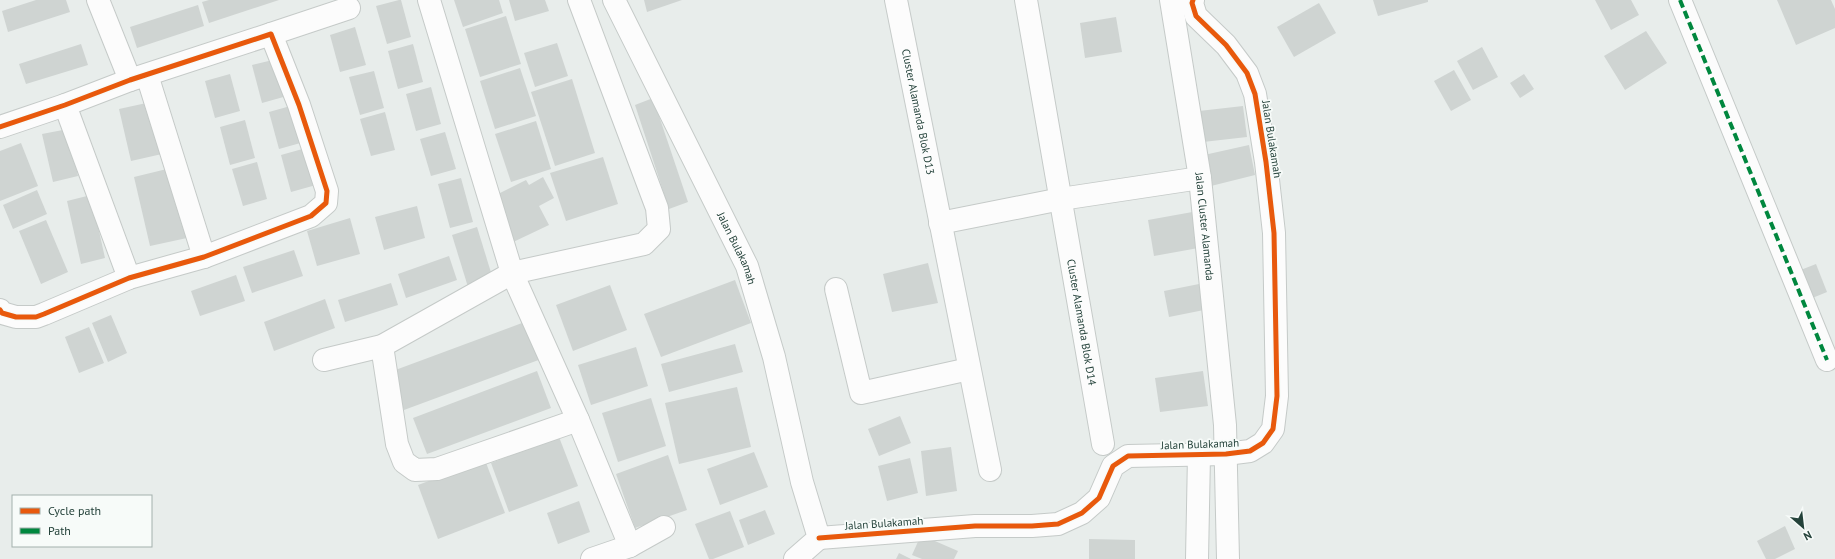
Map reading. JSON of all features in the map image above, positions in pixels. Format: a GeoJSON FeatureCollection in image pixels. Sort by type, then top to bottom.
{"type":"FeatureCollection","features":[{"type":"Feature","properties":{"kind":"street"},"geometry":{"type":"LineString","coordinates":[[98,0],[138,77],[204,256]]}},
{"type":"Feature","properties":{"kind":"street"},"geometry":{"type":"LineString","coordinates":[[429,0],[512,273],[578,420],[630,546]]}},
{"type":"Feature","properties":{"kind":"street"},"geometry":{"type":"LineString","coordinates":[[324,360],[382,346],[512,273],[644,244],[659,229],[658,208],[579,0]]}},
{"type":"Feature","properties":{"kind":"street","name":"Jalan Bulakamah"},"geometry":{"type":"LineString","coordinates":[[614,0],[746,266],[774,357],[802,482],[818,538],[975,526],[1032,526],[1058,524],[1082,513],[1099,498],[1113,466],[1128,456],[1226,454],[1250,451],[1263,443],[1273,429],[1277,396],[1274,233],[1266,162],[1255,94],[1247,73],[1226,45],[1196,16],[1193,0]]}},
{"type":"Feature","properties":{"kind":"street","name":"Cluster Alamanda Blok D13"},"geometry":{"type":"LineString","coordinates":[[896,0],[940,223]]}},
{"type":"Feature","properties":{"kind":"street"},"geometry":{"type":"LineString","coordinates":[[1026,0],[1061,199]]}},
{"type":"Feature","properties":{"kind":"street","name":"Jalan Cluster Alamanda"},"geometry":{"type":"LineString","coordinates":[[1171,0],[1200,178],[1225,425],[1228,559]]}},
{"type":"Feature","properties":{"kind":"street"},"geometry":{"type":"LineString","coordinates":[[1680,0],[1826,360]]}},
{"type":"Feature","properties":{"kind":"street"},"geometry":{"type":"LineString","coordinates":[[0,127],[65,105],[138,77],[349,8]]}},
{"type":"Feature","properties":{"kind":"street"},"geometry":{"type":"LineString","coordinates":[[0,310],[2,313],[16,317],[36,317],[128,278],[204,256],[311,216],[326,203],[327,191],[299,104],[271,34]]}},
{"type":"Feature","properties":{"kind":"street"},"geometry":{"type":"LineString","coordinates":[[65,105],[128,278]]}},
{"type":"Feature","properties":{"kind":"street"},"geometry":{"type":"LineString","coordinates":[[990,470],[940,223],[1061,199],[1200,178]]}},
{"type":"Feature","properties":{"kind":"street","name":"Cluster Alamanda Blok D14"},"geometry":{"type":"LineString","coordinates":[[1061,199],[1103,444]]}},
{"type":"Feature","properties":{"kind":"street"},"geometry":{"type":"LineString","coordinates":[[836,289],[861,394],[969,369]]}},
{"type":"Feature","properties":{"kind":"street"},"geometry":{"type":"LineString","coordinates":[[382,346],[397,444],[404,462],[415,470],[437,469],[578,420]]}},
{"type":"Feature","properties":{"kind":"street"},"geometry":{"type":"LineString","coordinates":[[1197,559],[1199,455]]}},
{"type":"Feature","properties":{"kind":"street"},"geometry":{"type":"LineString","coordinates":[[592,559],[630,546],[664,528]]}},
{"type":"Feature","properties":{"kind":"street"},"geometry":{"type":"LineString","coordinates":[[795,559],[818,538]]}},
{"type":"Feature","properties":{"kind":"building"},"geometry":{"type":"Polygon","coordinates":[[[36,0],[66,0],[70,12],[8,32],[2,11],[36,0]]]}},
{"type":"Feature","properties":{"kind":"building"},"geometry":{"type":"Polygon","coordinates":[[[209,0],[279,0],[209,23],[202,2],[209,0]]]}},
{"type":"Feature","properties":{"kind":"building"},"geometry":{"type":"Polygon","coordinates":[[[401,0],[411,37],[387,44],[376,6],[401,0]]]}},
{"type":"Feature","properties":{"kind":"building"},"geometry":{"type":"Polygon","coordinates":[[[454,0],[499,0],[503,13],[463,27],[454,0]]]}},
{"type":"Feature","properties":{"kind":"building"},"geometry":{"type":"Polygon","coordinates":[[[509,0],[545,0],[549,11],[515,21],[509,0]]]}},
{"type":"Feature","properties":{"kind":"building"},"geometry":{"type":"Polygon","coordinates":[[[644,0],[682,0],[647,12],[644,0]]]}},
{"type":"Feature","properties":{"kind":"building"},"geometry":{"type":"Polygon","coordinates":[[[1373,0],[1428,0],[1428,2],[1378,16],[1373,0]]]}},
{"type":"Feature","properties":{"kind":"building"},"geometry":{"type":"Polygon","coordinates":[[[1595,0],[1631,0],[1639,15],[1611,30],[1595,0]]]}},
{"type":"Feature","properties":{"kind":"building"},"geometry":{"type":"Polygon","coordinates":[[[1777,0],[1831,0],[1835,9],[1835,28],[1796,45],[1777,0]]]}},
{"type":"Feature","properties":{"kind":"building"},"geometry":{"type":"Polygon","coordinates":[[[1319,3],[1336,33],[1294,57],[1277,27],[1319,3]]]}},
{"type":"Feature","properties":{"kind":"building"},"geometry":{"type":"Polygon","coordinates":[[[198,5],[204,26],[137,48],[130,27],[198,5]]]}},
{"type":"Feature","properties":{"kind":"building"},"geometry":{"type":"Polygon","coordinates":[[[506,16],[521,64],[480,77],[465,29],[506,16]]]}},
{"type":"Feature","properties":{"kind":"building"},"geometry":{"type":"Polygon","coordinates":[[[1116,17],[1122,52],[1085,58],[1080,23],[1116,17]]]}},
{"type":"Feature","properties":{"kind":"building"},"geometry":{"type":"Polygon","coordinates":[[[355,27],[366,65],[340,72],[330,35],[355,27]]]}},
{"type":"Feature","properties":{"kind":"building"},"geometry":{"type":"Polygon","coordinates":[[[1646,31],[1667,63],[1625,90],[1604,56],[1646,31]]]}},
{"type":"Feature","properties":{"kind":"building"},"geometry":{"type":"Polygon","coordinates":[[[557,43],[568,76],[535,87],[524,53],[557,43]]]}},
{"type":"Feature","properties":{"kind":"building"},"geometry":{"type":"Polygon","coordinates":[[[81,44],[88,65],[26,84],[19,64],[81,44]]]}},
{"type":"Feature","properties":{"kind":"building"},"geometry":{"type":"Polygon","coordinates":[[[413,44],[423,82],[398,89],[388,51],[413,44]]]}},
{"type":"Feature","properties":{"kind":"building"},"geometry":{"type":"Polygon","coordinates":[[[1482,47],[1498,77],[1473,90],[1457,61],[1482,47]]]}},
{"type":"Feature","properties":{"kind":"building"},"geometry":{"type":"Polygon","coordinates":[[[277,59],[287,96],[262,103],[252,65],[277,59]]]}},
{"type":"Feature","properties":{"kind":"building"},"geometry":{"type":"Polygon","coordinates":[[[520,68],[536,116],[495,129],[480,81],[520,68]]]}},
{"type":"Feature","properties":{"kind":"building"},"geometry":{"type":"Polygon","coordinates":[[[1454,70],[1471,100],[1451,111],[1434,81],[1454,70]]]}},
{"type":"Feature","properties":{"kind":"building"},"geometry":{"type":"Polygon","coordinates":[[[374,71],[384,108],[360,115],[349,77],[374,71]]]}},
{"type":"Feature","properties":{"kind":"building"},"geometry":{"type":"Polygon","coordinates":[[[230,74],[240,111],[215,118],[205,81],[230,74]]]}},
{"type":"Feature","properties":{"kind":"building"},"geometry":{"type":"Polygon","coordinates":[[[1524,74],[1534,89],[1520,98],[1510,83],[1524,74]]]}},
{"type":"Feature","properties":{"kind":"building"},"geometry":{"type":"Polygon","coordinates":[[[572,79],[595,153],[555,166],[531,92],[572,79]]]}},
{"type":"Feature","properties":{"kind":"building"},"geometry":{"type":"Polygon","coordinates":[[[431,87],[441,124],[416,131],[406,94],[431,87]]]}},
{"type":"Feature","properties":{"kind":"building"},"geometry":{"type":"Polygon","coordinates":[[[653,98],[688,202],[669,209],[635,105],[653,98]]]}},
{"type":"Feature","properties":{"kind":"building"},"geometry":{"type":"Polygon","coordinates":[[[151,102],[162,154],[131,161],[119,109],[151,102]]]}},
{"type":"Feature","properties":{"kind":"building"},"geometry":{"type":"Polygon","coordinates":[[[294,105],[304,142],[279,149],[269,112],[294,105]]]}},
{"type":"Feature","properties":{"kind":"building"},"geometry":{"type":"Polygon","coordinates":[[[1243,106],[1247,137],[1203,142],[1199,111],[1243,106]]]}},
{"type":"Feature","properties":{"kind":"building"},"geometry":{"type":"Polygon","coordinates":[[[385,112],[395,150],[371,156],[360,119],[385,112]]]}},
{"type":"Feature","properties":{"kind":"building"},"geometry":{"type":"Polygon","coordinates":[[[245,120],[255,158],[230,165],[220,127],[245,120]]]}},
{"type":"Feature","properties":{"kind":"building"},"geometry":{"type":"Polygon","coordinates":[[[536,121],[551,169],[511,182],[495,134],[536,121]]]}},
{"type":"Feature","properties":{"kind":"building"},"geometry":{"type":"Polygon","coordinates":[[[68,129],[78,176],[53,182],[42,134],[68,129]]]}},
{"type":"Feature","properties":{"kind":"building"},"geometry":{"type":"Polygon","coordinates":[[[445,132],[456,169],[431,176],[420,139],[445,132]]]}},
{"type":"Feature","properties":{"kind":"building"},"geometry":{"type":"Polygon","coordinates":[[[21,143],[38,186],[0,201],[0,151],[21,143]]]}},
{"type":"Feature","properties":{"kind":"building"},"geometry":{"type":"Polygon","coordinates":[[[1249,145],[1255,175],[1211,186],[1204,155],[1249,145]]]}},
{"type":"Feature","properties":{"kind":"building"},"geometry":{"type":"Polygon","coordinates":[[[306,148],[316,185],[291,192],[281,155],[306,148]]]}},
{"type":"Feature","properties":{"kind":"building"},"geometry":{"type":"Polygon","coordinates":[[[603,157],[618,204],[566,221],[550,173],[603,157]]]}},
{"type":"Feature","properties":{"kind":"building"},"geometry":{"type":"Polygon","coordinates":[[[257,162],[267,199],[243,206],[232,169],[257,162]]]}},
{"type":"Feature","properties":{"kind":"building"},"geometry":{"type":"Polygon","coordinates":[[[171,168],[187,238],[150,246],[134,177],[171,168]]]}},
{"type":"Feature","properties":{"kind":"building"},"geometry":{"type":"Polygon","coordinates":[[[543,177],[554,198],[539,206],[549,225],[509,244],[501,229],[509,225],[490,198],[526,180],[529,185],[543,177]]]}},
{"type":"Feature","properties":{"kind":"building"},"geometry":{"type":"Polygon","coordinates":[[[461,178],[473,222],[450,228],[438,184],[461,178]]]}},
{"type":"Feature","properties":{"kind":"building"},"geometry":{"type":"Polygon","coordinates":[[[37,190],[47,214],[13,229],[3,205],[37,190]]]}},
{"type":"Feature","properties":{"kind":"building"},"geometry":{"type":"Polygon","coordinates":[[[91,195],[105,258],[81,264],[67,201],[91,195]]]}},
{"type":"Feature","properties":{"kind":"building"},"geometry":{"type":"Polygon","coordinates":[[[417,206],[425,238],[384,250],[375,217],[417,206]]]}},
{"type":"Feature","properties":{"kind":"building"},"geometry":{"type":"Polygon","coordinates":[[[1198,211],[1204,247],[1154,256],[1148,220],[1198,211]]]}},
{"type":"Feature","properties":{"kind":"building"},"geometry":{"type":"Polygon","coordinates":[[[350,218],[360,254],[317,266],[307,231],[350,218]]]}},
{"type":"Feature","properties":{"kind":"building"},"geometry":{"type":"Polygon","coordinates":[[[46,220],[68,272],[41,284],[19,231],[46,220]]]}},
{"type":"Feature","properties":{"kind":"building"},"geometry":{"type":"Polygon","coordinates":[[[477,227],[493,279],[468,287],[452,235],[477,227]]]}},
{"type":"Feature","properties":{"kind":"building"},"geometry":{"type":"Polygon","coordinates":[[[294,250],[303,276],[252,293],[243,267],[294,250]]]}},
{"type":"Feature","properties":{"kind":"building"},"geometry":{"type":"Polygon","coordinates":[[[449,256],[457,280],[406,298],[398,274],[449,256]]]}},
{"type":"Feature","properties":{"kind":"building"},"geometry":{"type":"Polygon","coordinates":[[[928,263],[938,303],[892,312],[883,274],[928,263]]]}},
{"type":"Feature","properties":{"kind":"building"},"geometry":{"type":"Polygon","coordinates":[[[1816,264],[1827,292],[1805,301],[1793,273],[1816,264]]]}},
{"type":"Feature","properties":{"kind":"building"},"geometry":{"type":"Polygon","coordinates":[[[236,275],[245,301],[200,316],[191,291],[236,275]]]}},
{"type":"Feature","properties":{"kind":"building"},"geometry":{"type":"Polygon","coordinates":[[[735,280],[751,323],[661,357],[644,314],[735,280]]]}},
{"type":"Feature","properties":{"kind":"building"},"geometry":{"type":"Polygon","coordinates":[[[391,283],[398,305],[345,322],[338,300],[391,283]]]}},
{"type":"Feature","properties":{"kind":"building"},"geometry":{"type":"Polygon","coordinates":[[[1204,283],[1209,309],[1169,317],[1164,291],[1204,283]]]}},
{"type":"Feature","properties":{"kind":"building"},"geometry":{"type":"Polygon","coordinates":[[[610,285],[627,330],[573,351],[556,305],[610,285]]]}},
{"type":"Feature","properties":{"kind":"building"},"geometry":{"type":"Polygon","coordinates":[[[325,299],[335,328],[274,351],[264,322],[325,299]]]}},
{"type":"Feature","properties":{"kind":"building"},"geometry":{"type":"Polygon","coordinates":[[[111,315],[127,353],[108,362],[92,323],[111,315]]]}},
{"type":"Feature","properties":{"kind":"building"},"geometry":{"type":"Polygon","coordinates":[[[530,320],[544,358],[404,410],[390,372],[530,320]]]}},
{"type":"Feature","properties":{"kind":"building"},"geometry":{"type":"Polygon","coordinates":[[[89,327],[104,363],[79,373],[65,337],[89,327]]]}},
{"type":"Feature","properties":{"kind":"building"},"geometry":{"type":"Polygon","coordinates":[[[735,344],[743,372],[669,392],[661,364],[735,344]]]}},
{"type":"Feature","properties":{"kind":"building"},"geometry":{"type":"Polygon","coordinates":[[[636,347],[648,386],[591,405],[578,365],[636,347]]]}},
{"type":"Feature","properties":{"kind":"building"},"geometry":{"type":"Polygon","coordinates":[[[537,371],[551,408],[427,454],[413,418],[537,371]]]}},
{"type":"Feature","properties":{"kind":"building"},"geometry":{"type":"Polygon","coordinates":[[[1203,371],[1208,406],[1160,412],[1155,378],[1203,371]]]}},
{"type":"Feature","properties":{"kind":"building"},"geometry":{"type":"Polygon","coordinates":[[[737,387],[751,447],[679,464],[665,403],[737,387]]]}},
{"type":"Feature","properties":{"kind":"building"},"geometry":{"type":"Polygon","coordinates":[[[651,398],[666,446],[618,462],[602,413],[651,398]]]}},
{"type":"Feature","properties":{"kind":"building"},"geometry":{"type":"Polygon","coordinates":[[[900,416],[911,443],[879,456],[868,429],[900,416]]]}},
{"type":"Feature","properties":{"kind":"building"},"geometry":{"type":"Polygon","coordinates":[[[559,437],[578,486],[509,512],[491,463],[559,437]]]}},
{"type":"Feature","properties":{"kind":"building"},"geometry":{"type":"Polygon","coordinates":[[[951,447],[957,491],[926,496],[921,451],[951,447]]]}},
{"type":"Feature","properties":{"kind":"building"},"geometry":{"type":"Polygon","coordinates":[[[754,452],[768,487],[720,505],[707,469],[754,452]]]}},
{"type":"Feature","properties":{"kind":"building"},"geometry":{"type":"Polygon","coordinates":[[[668,455],[687,510],[635,528],[616,474],[668,455]]]}},
{"type":"Feature","properties":{"kind":"building"},"geometry":{"type":"Polygon","coordinates":[[[910,458],[918,493],[887,501],[878,466],[910,458]]]}},
{"type":"Feature","properties":{"kind":"building"},"geometry":{"type":"Polygon","coordinates":[[[485,460],[505,513],[438,539],[418,485],[485,460]]]}},
{"type":"Feature","properties":{"kind":"building"},"geometry":{"type":"Polygon","coordinates":[[[579,501],[590,532],[558,544],[547,513],[579,501]]]}},
{"type":"Feature","properties":{"kind":"building"},"geometry":{"type":"Polygon","coordinates":[[[765,510],[775,534],[748,545],[739,520],[765,510]]]}},
{"type":"Feature","properties":{"kind":"building"},"geometry":{"type":"Polygon","coordinates":[[[730,511],[744,547],[713,559],[709,559],[695,524],[730,511]]]}},
{"type":"Feature","properties":{"kind":"building"},"geometry":{"type":"Polygon","coordinates":[[[1785,526],[1795,549],[1775,559],[1766,559],[1757,541],[1785,526]]]}},
{"type":"Feature","properties":{"kind":"building"},"geometry":{"type":"Polygon","coordinates":[[[921,535],[958,551],[954,559],[922,559],[912,555],[921,535]]]}},
{"type":"Feature","properties":{"kind":"building"},"geometry":{"type":"Polygon","coordinates":[[[1089,539],[1135,540],[1135,559],[1089,559],[1089,539]]]}},
{"type":"Feature","properties":{"kind":"building"},"geometry":{"type":"Polygon","coordinates":[[[899,553],[911,559],[896,559],[899,553]]]}},
{"type":"Feature","properties":{"kind":"marked path"},"geometry":{"type":"LineString","coordinates":[[1680,0],[1827,360]]}},
{"type":"Feature","properties":{"kind":"cycle path"},"geometry":{"type":"LineString","coordinates":[[819,538],[975,526],[1032,526],[1058,524],[1082,513],[1099,498],[1113,466],[1128,456],[1226,454],[1250,451],[1263,443],[1273,429],[1277,396],[1274,233],[1266,162],[1255,94],[1247,73],[1226,45],[1196,16],[1192,3],[1193,0]]}},
{"type":"Feature","properties":{"kind":"cycle path"},"geometry":{"type":"LineString","coordinates":[[0,127],[65,105],[130,80],[271,34],[299,105],[327,191],[326,203],[311,216],[204,257],[129,278],[36,317],[16,317],[2,313],[0,310]]}}]}
